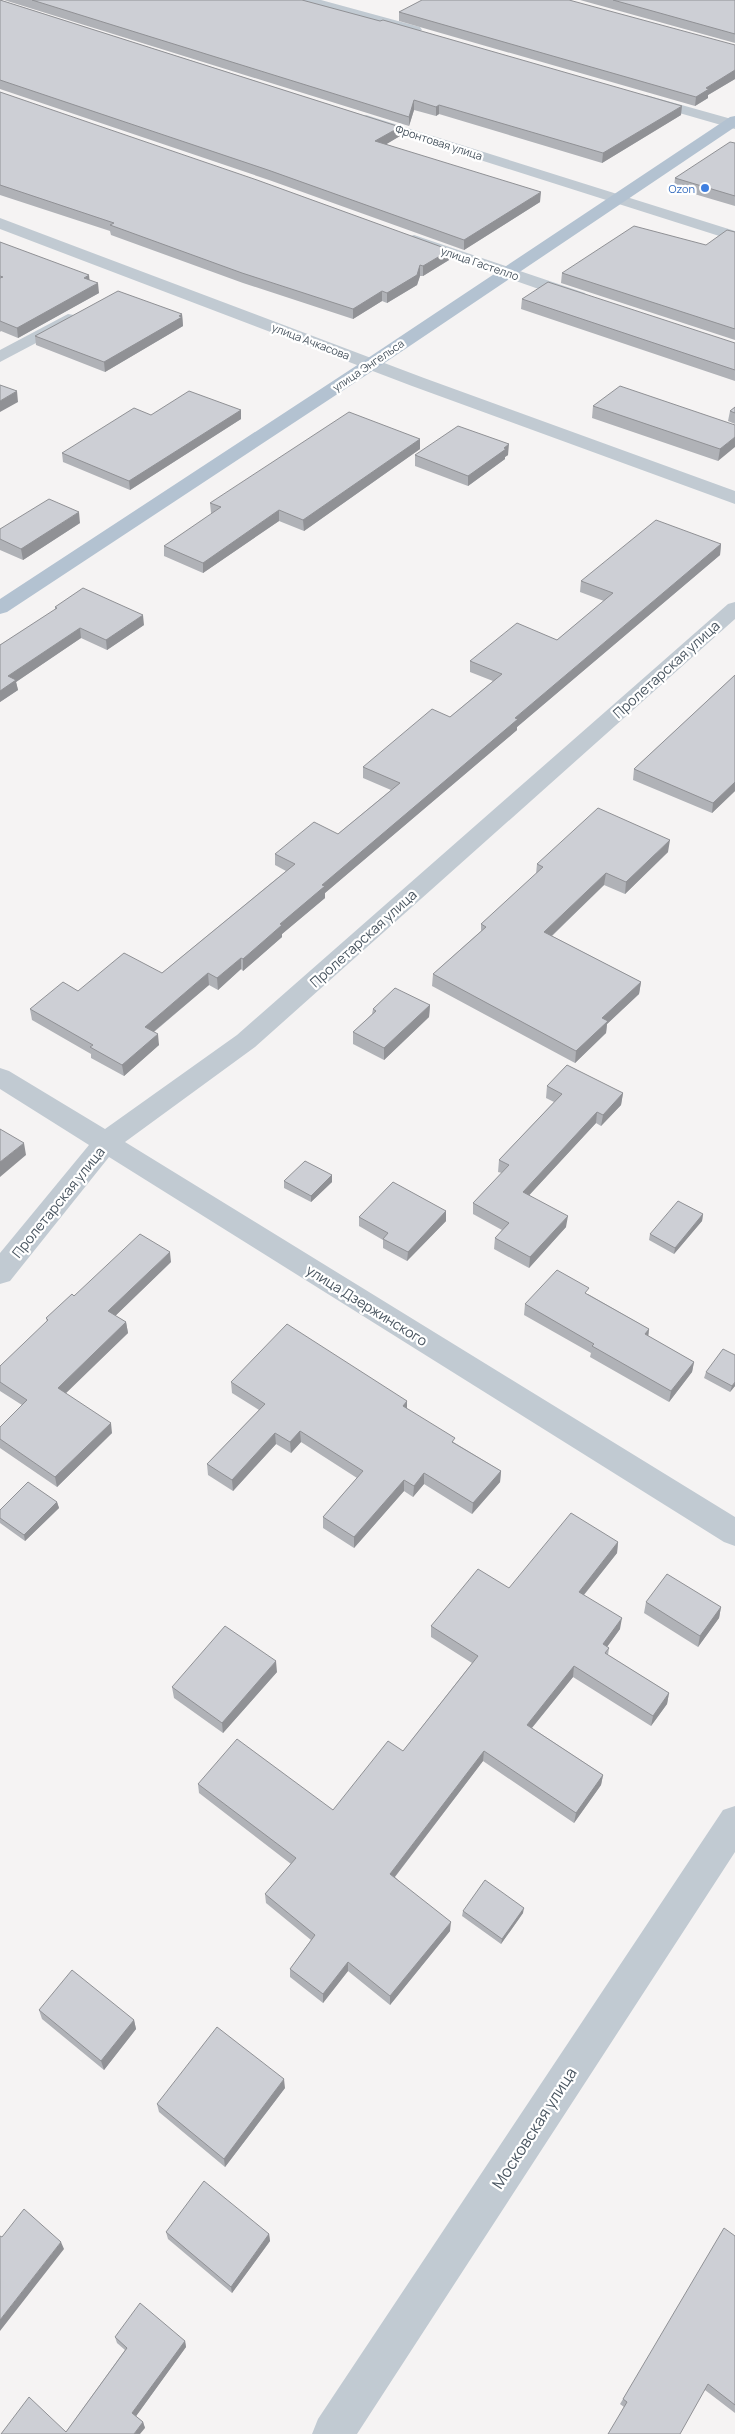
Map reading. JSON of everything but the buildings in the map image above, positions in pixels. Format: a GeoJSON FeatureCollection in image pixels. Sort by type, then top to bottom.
{"type":"FeatureCollection","features":[{"type":"Feature","properties":{"kind":"main road","name":"улица Энгельса"},"geometry":{"type":"LineString","coordinates":[[0,608],[733,123]]}},
{"type":"Feature","properties":{"kind":"street"},"geometry":{"type":"LineString","coordinates":[[306,0],[428,34]]}},
{"type":"Feature","properties":{"kind":"street"},"geometry":{"type":"LineString","coordinates":[[632,94],[733,123]]}},
{"type":"Feature","properties":{"kind":"street","name":"Фронтовая улица"},"geometry":{"type":"LineString","coordinates":[[351,114],[735,236]]}},
{"type":"Feature","properties":{"kind":"street","name":"улица Ачкасова"},"geometry":{"type":"LineString","coordinates":[[0,223],[370,364],[735,498]]}},
{"type":"Feature","properties":{"kind":"street","name":"улица Гастелло"},"geometry":{"type":"LineString","coordinates":[[399,236],[596,302]]}},
{"type":"Feature","properties":{"kind":"street"},"geometry":{"type":"LineString","coordinates":[[125,287],[142,278]]}},
{"type":"Feature","properties":{"kind":"street"},"geometry":{"type":"LineString","coordinates":[[0,357],[83,310]]}},
{"type":"Feature","properties":{"kind":"street","name":"Пролетарская улица"},"geometry":{"type":"LineString","coordinates":[[0,1273],[105,1143],[246,1041],[735,608]]}},
{"type":"Feature","properties":{"kind":"street","name":"улица Дзержинского"},"geometry":{"type":"LineString","coordinates":[[0,1077],[735,1533]]}},
{"type":"Feature","properties":{"kind":"street","name":"Московская улица"},"geometry":{"type":"LineString","coordinates":[[333,2434],[735,1822]]}},
{"type":"Feature","properties":{"kind":"place","name":"Ozon"},"geometry":{"type":"Point","coordinates":[705,188]}}]}
